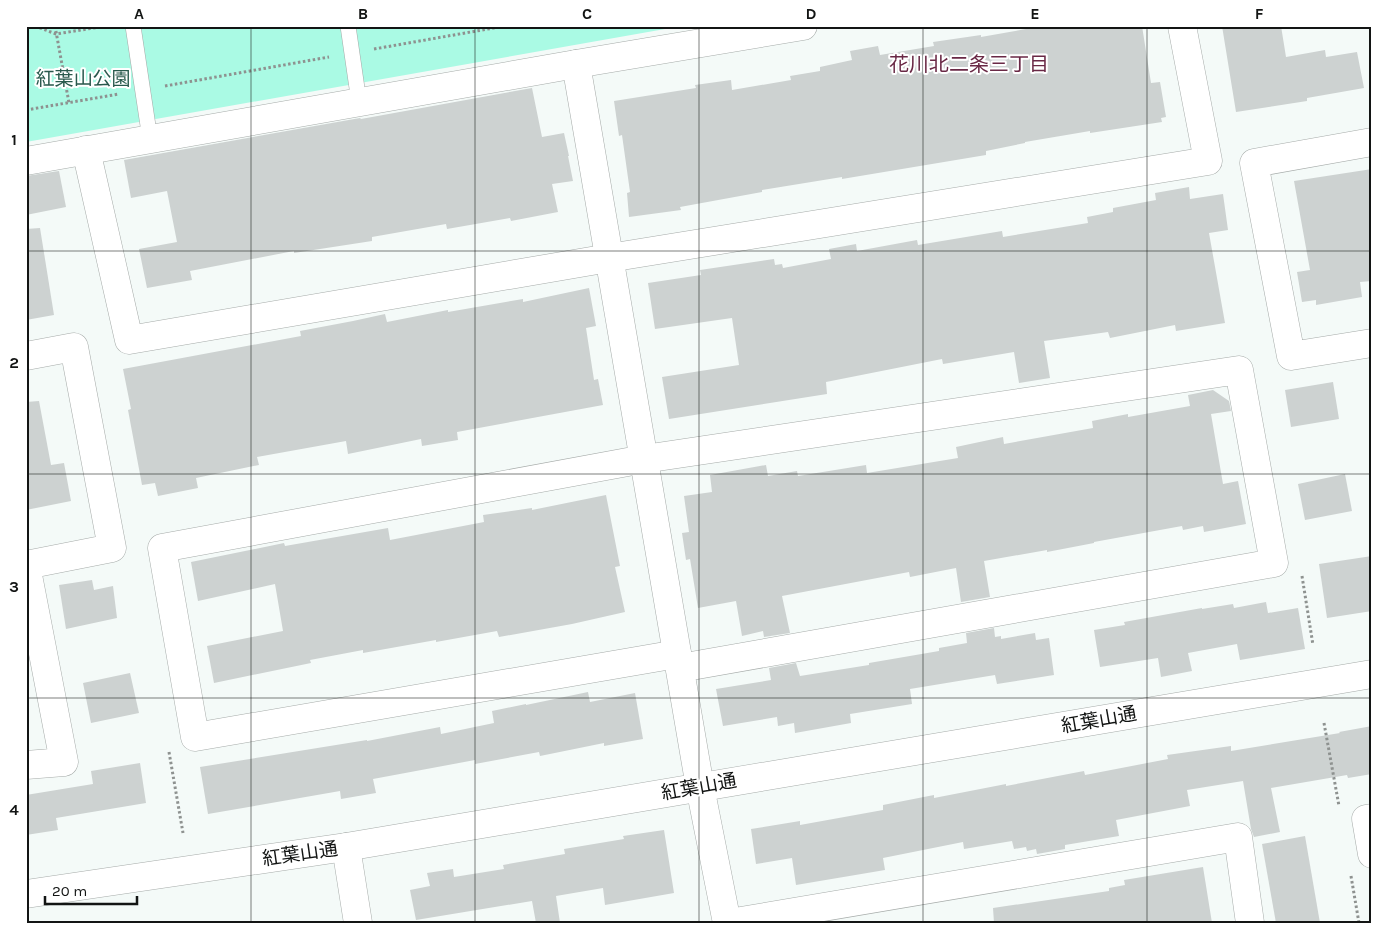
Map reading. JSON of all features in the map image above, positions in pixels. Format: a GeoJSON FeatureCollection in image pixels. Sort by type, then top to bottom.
{"type":"FeatureCollection","features":[{"type":"Feature","properties":{"kind":"street"},"geometry":{"type":"LineString","coordinates":[[26,160],[803,26]]}},
{"type":"Feature","properties":{"kind":"street"},"geometry":{"type":"LineString","coordinates":[[86,150],[129,340],[609,258],[1208,161],[1182,26]]}},
{"type":"Feature","properties":{"kind":"street"},"geometry":{"type":"LineString","coordinates":[[576,64],[700,787],[728,923],[1238,837],[1250,923]]}},
{"type":"Feature","properties":{"kind":"street"},"geometry":{"type":"LineString","coordinates":[[1372,142],[1254,163],[1291,356],[1372,343]]}},
{"type":"Feature","properties":{"kind":"street"},"geometry":{"type":"LineString","coordinates":[[26,356],[74,347],[112,548],[26,565],[64,762],[26,765]]}},
{"type":"Feature","properties":{"kind":"street"},"geometry":{"type":"LineString","coordinates":[[1239,370],[1274,563],[195,738],[162,548],[644,459],[1239,370]]}},
{"type":"Feature","properties":{"kind":"street","name":"紅葉山通"},"geometry":{"type":"LineString","coordinates":[[26,894],[346,847],[1372,674]]}},
{"type":"Feature","properties":{"kind":"street"},"geometry":{"type":"LineString","coordinates":[[1372,818],[1366,819],[1372,854]]}},
{"type":"Feature","properties":{"kind":"street"},"geometry":{"type":"LineString","coordinates":[[346,847],[358,923]]}},
{"type":"Feature","properties":{"kind":"lane"},"geometry":{"type":"LineString","coordinates":[[133,26],[150,139]]}},
{"type":"Feature","properties":{"kind":"lane"},"geometry":{"type":"LineString","coordinates":[[348,26],[359,102]]}},
{"type":"Feature","properties":{"kind":"path"},"geometry":{"type":"LineString","coordinates":[[35,26],[56,34],[106,26]]}},
{"type":"Feature","properties":{"kind":"path"},"geometry":{"type":"LineString","coordinates":[[55,26],[70,102]]}},
{"type":"Feature","properties":{"kind":"path"},"geometry":{"type":"LineString","coordinates":[[26,110],[505,26]]}},
{"type":"Feature","properties":{"kind":"green space","name":"紅葉山公園"},"geometry":{"type":"Polygon","coordinates":[[[26,26],[682,26],[26,142],[26,26]]]}},
{"type":"Feature","properties":{"kind":"building"},"geometry":{"type":"Polygon","coordinates":[[[1043,26],[1142,26],[1151,83],[1160,82],[1166,117],[1161,118],[1162,122],[1025,142],[986,151],[986,155],[762,190],[762,192],[680,207],[681,210],[629,217],[627,193],[630,192],[622,135],[619,136],[614,101],[696,88],[695,85],[731,80],[732,90],[791,80],[790,76],[820,71],[820,67],[852,60],[850,51],[878,46],[880,55],[934,46],[933,42],[981,35],[981,37],[1043,26]]]}},
{"type":"Feature","properties":{"kind":"building"},"geometry":{"type":"Polygon","coordinates":[[[1222,26],[1281,26],[1286,57],[1325,50],[1326,57],[1357,52],[1364,88],[1307,98],[1307,101],[1236,112],[1222,26]]]}},
{"type":"Feature","properties":{"kind":"building"},"geometry":{"type":"Polygon","coordinates":[[[532,88],[542,137],[564,133],[569,156],[573,181],[552,184],[558,212],[511,221],[510,218],[447,229],[446,224],[372,237],[372,241],[294,253],[294,251],[190,271],[192,280],[147,288],[139,249],[177,242],[167,191],[131,198],[124,160],[532,88]]]}},
{"type":"Feature","properties":{"kind":"building"},"geometry":{"type":"Polygon","coordinates":[[[1372,169],[1372,281],[1360,282],[1362,297],[1316,305],[1316,300],[1302,302],[1297,272],[1310,270],[1294,181],[1372,169]]]}},
{"type":"Feature","properties":{"kind":"building"},"geometry":{"type":"Polygon","coordinates":[[[59,171],[66,207],[26,215],[26,176],[59,171]]]}},
{"type":"Feature","properties":{"kind":"building"},"geometry":{"type":"Polygon","coordinates":[[[1189,187],[1190,199],[1223,194],[1228,230],[1209,233],[1225,323],[1176,331],[1175,325],[1110,338],[1108,332],[1044,341],[1050,378],[1019,383],[1014,352],[943,364],[942,359],[826,382],[827,394],[669,419],[662,377],[739,365],[732,318],[655,329],[648,283],[701,275],[700,270],[774,259],[775,265],[782,264],[783,268],[831,259],[829,249],[856,244],[857,251],[917,240],[918,245],[1002,231],[1003,237],[1088,223],[1087,217],[1113,212],[1113,208],[1156,200],[1155,193],[1189,187]]]}},
{"type":"Feature","properties":{"kind":"building"},"geometry":{"type":"Polygon","coordinates":[[[40,228],[54,315],[26,320],[26,229],[40,228]]]}},
{"type":"Feature","properties":{"kind":"building"},"geometry":{"type":"Polygon","coordinates":[[[589,288],[596,326],[586,328],[594,380],[598,379],[603,405],[457,432],[458,440],[422,446],[421,439],[348,454],[346,441],[257,457],[259,465],[196,478],[198,488],[158,496],[155,483],[142,485],[128,410],[131,409],[123,369],[301,336],[300,331],[385,314],[387,322],[448,310],[448,312],[523,299],[523,302],[589,288]]]}},
{"type":"Feature","properties":{"kind":"building"},"geometry":{"type":"Polygon","coordinates":[[[1333,382],[1339,419],[1291,427],[1285,390],[1333,382]]]}},
{"type":"Feature","properties":{"kind":"building"},"geometry":{"type":"Polygon","coordinates":[[[1213,390],[1229,401],[1231,411],[1211,414],[1223,484],[1238,481],[1246,524],[1204,532],[1203,526],[1183,530],[1182,526],[1047,552],[1047,550],[984,561],[990,597],[961,602],[956,568],[910,577],[909,572],[782,596],[790,633],[764,637],[763,631],[742,636],[736,601],[698,608],[690,559],[686,560],[682,533],[689,532],[684,496],[712,492],[710,475],[766,465],[768,476],[797,471],[798,476],[866,465],[867,473],[958,458],[956,447],[1003,437],[1004,444],[1093,428],[1092,421],[1190,406],[1188,395],[1213,390]]]}},
{"type":"Feature","properties":{"kind":"building"},"geometry":{"type":"Polygon","coordinates":[[[39,401],[51,465],[64,463],[71,501],[26,510],[26,402],[39,401]]]}},
{"type":"Feature","properties":{"kind":"building"},"geometry":{"type":"Polygon","coordinates":[[[1345,474],[1352,511],[1305,520],[1298,484],[1345,474]]]}},
{"type":"Feature","properties":{"kind":"building"},"geometry":{"type":"Polygon","coordinates":[[[606,495],[620,566],[615,567],[625,612],[499,637],[497,631],[363,653],[363,650],[310,660],[311,663],[214,683],[207,646],[283,631],[275,584],[198,601],[191,562],[284,543],[285,546],[388,528],[390,540],[484,522],[483,515],[532,508],[532,510],[606,495]]]}},
{"type":"Feature","properties":{"kind":"building"},"geometry":{"type":"Polygon","coordinates":[[[1372,556],[1372,611],[1327,618],[1319,564],[1372,556]]]}},
{"type":"Feature","properties":{"kind":"building"},"geometry":{"type":"Polygon","coordinates":[[[92,580],[94,590],[113,586],[117,618],[66,629],[59,585],[92,580]]]}},
{"type":"Feature","properties":{"kind":"building"},"geometry":{"type":"Polygon","coordinates":[[[1266,602],[1268,613],[1298,608],[1305,649],[1240,660],[1237,644],[1188,653],[1192,671],[1161,677],[1158,658],[1100,667],[1094,630],[1125,625],[1124,622],[1202,608],[1233,604],[1234,608],[1266,602]]]}},
{"type":"Feature","properties":{"kind":"building"},"geometry":{"type":"Polygon","coordinates":[[[994,628],[995,637],[1001,636],[1001,639],[1035,633],[1036,640],[1049,638],[1054,675],[997,684],[995,675],[910,689],[912,704],[850,714],[851,723],[795,733],[794,723],[778,726],[777,717],[723,726],[716,689],[771,680],[769,668],[796,663],[800,676],[869,665],[869,663],[939,651],[939,648],[967,643],[966,633],[994,628]]]}},
{"type":"Feature","properties":{"kind":"building"},"geometry":{"type":"Polygon","coordinates":[[[130,673],[139,713],[91,723],[83,683],[130,673]]]}},
{"type":"Feature","properties":{"kind":"building"},"geometry":{"type":"Polygon","coordinates":[[[588,692],[590,702],[635,693],[643,739],[604,746],[604,743],[540,756],[539,752],[475,764],[475,760],[373,779],[376,793],[341,799],[340,791],[208,814],[200,767],[367,741],[440,727],[441,734],[494,723],[492,711],[588,692]]]}},
{"type":"Feature","properties":{"kind":"building"},"geometry":{"type":"Polygon","coordinates":[[[1372,726],[1372,774],[1348,778],[1347,775],[1271,788],[1280,832],[1254,837],[1243,781],[1187,790],[1190,806],[1116,820],[1119,836],[1065,845],[1065,849],[1037,854],[1036,849],[1027,851],[1026,847],[1014,849],[1012,841],[964,849],[963,842],[883,858],[885,870],[796,885],[792,858],[756,864],[751,829],[800,821],[800,825],[883,810],[883,805],[934,795],[934,798],[1084,771],[1085,775],[1168,759],[1167,755],[1231,746],[1231,751],[1372,726]]]}},
{"type":"Feature","properties":{"kind":"building"},"geometry":{"type":"Polygon","coordinates":[[[140,763],[146,803],[56,818],[58,830],[26,835],[26,795],[93,784],[91,771],[140,763]]]}},
{"type":"Feature","properties":{"kind":"building"},"geometry":{"type":"Polygon","coordinates":[[[664,830],[674,893],[605,905],[603,888],[556,896],[560,923],[536,923],[532,901],[416,920],[410,890],[430,886],[427,873],[453,869],[454,877],[504,869],[503,865],[565,854],[564,849],[624,839],[623,836],[664,830]]]}},
{"type":"Feature","properties":{"kind":"building"},"geometry":{"type":"Polygon","coordinates":[[[1305,836],[1320,923],[1276,923],[1262,844],[1305,836]]]}},
{"type":"Feature","properties":{"kind":"building"},"geometry":{"type":"Polygon","coordinates":[[[1203,867],[1212,923],[994,923],[993,908],[1109,891],[1109,888],[1125,885],[1124,880],[1203,867]]]}},
{"type":"Feature","properties":{"kind":"district","name":"花川北二条三丁目"},"geometry":{"type":"Point","coordinates":[969,64]}}]}
